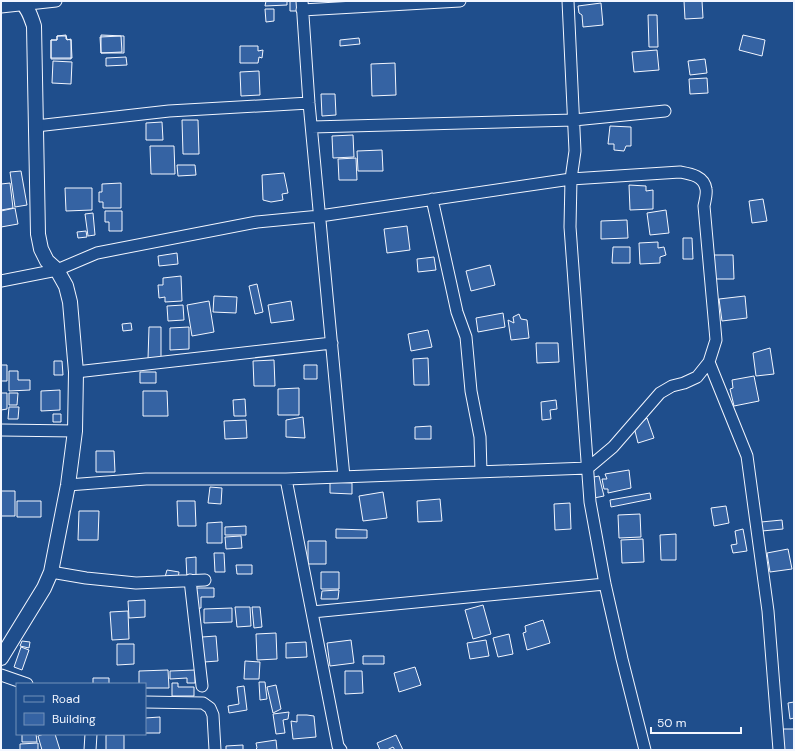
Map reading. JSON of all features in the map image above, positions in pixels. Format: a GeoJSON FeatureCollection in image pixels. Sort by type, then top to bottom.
{"type":"FeatureCollection","features":[{"type":"Feature","properties":{"kind":"street"},"geometry":{"type":"LineString","coordinates":[[1,7],[22,3],[56,1]]}},
{"type":"Feature","properties":{"kind":"street"},"geometry":{"type":"LineString","coordinates":[[344,477],[309,103],[302,6],[460,1]]}},
{"type":"Feature","properties":{"kind":"street"},"geometry":{"type":"LineString","coordinates":[[568,1],[575,151],[571,179],[570,227],[590,502],[605,584],[645,750]]}},
{"type":"Feature","properties":{"kind":"street"},"geometry":{"type":"LineString","coordinates":[[1,658],[44,588],[51,572],[68,485],[75,431],[76,372],[70,302],[66,286],[57,270],[47,261],[41,249],[38,234],[34,26],[30,15],[22,3]]}},
{"type":"Feature","properties":{"kind":"street"},"geometry":{"type":"LineString","coordinates":[[36,126],[169,111],[309,103]]}},
{"type":"Feature","properties":{"kind":"street"},"geometry":{"type":"LineString","coordinates":[[312,127],[574,120],[665,111]]}},
{"type":"Feature","properties":{"kind":"street"},"geometry":{"type":"LineString","coordinates":[[1,281],[57,270],[97,253],[257,222],[320,216],[571,179],[680,172],[692,174],[700,178],[706,189],[704,206],[716,340],[709,362],[697,377],[684,383],[672,386],[660,393],[614,447],[588,468],[286,479],[146,479],[68,485]]}},
{"type":"Feature","properties":{"kind":"street"},"geometry":{"type":"LineString","coordinates":[[432,200],[453,293],[466,337],[472,391],[480,437],[481,472]]}},
{"type":"Feature","properties":{"kind":"street"},"geometry":{"type":"LineString","coordinates":[[76,372],[332,343]]}},
{"type":"Feature","properties":{"kind":"street"},"geometry":{"type":"LineString","coordinates":[[709,362],[747,456],[768,611],[779,750]]}},
{"type":"Feature","properties":{"kind":"street"},"geometry":{"type":"LineString","coordinates":[[1,430],[75,431]]}},
{"type":"Feature","properties":{"kind":"street"},"geometry":{"type":"LineString","coordinates":[[286,479],[338,746],[341,750]]}},
{"type":"Feature","properties":{"kind":"street"},"geometry":{"type":"LineString","coordinates":[[51,572],[86,578],[136,583],[205,580]]}},
{"type":"Feature","properties":{"kind":"street"},"geometry":{"type":"LineString","coordinates":[[190,580],[202,686]]}},
{"type":"Feature","properties":{"kind":"street"},"geometry":{"type":"LineString","coordinates":[[312,612],[605,584]]}},
{"type":"Feature","properties":{"kind":"street"},"geometry":{"type":"LineString","coordinates":[[1,675],[24,683]]}},
{"type":"Feature","properties":{"kind":"street"},"geometry":{"type":"LineString","coordinates":[[146,702],[203,703],[210,708],[213,715],[215,750]]}},
{"type":"Feature","properties":{"kind":"street"},"geometry":{"type":"LineString","coordinates":[[90,750],[91,735]]}},
{"type":"Feature","properties":{"kind":"building"},"geometry":{"type":"Polygon","coordinates":[[[266,1],[287,1],[287,5],[265,6],[266,1]]]}},
{"type":"Feature","properties":{"kind":"building"},"geometry":{"type":"Polygon","coordinates":[[[290,1],[297,1],[297,11],[290,11],[290,1]]]}},
{"type":"Feature","properties":{"kind":"building"},"geometry":{"type":"Polygon","coordinates":[[[684,1],[702,1],[703,18],[685,19],[684,1]]]}},
{"type":"Feature","properties":{"kind":"building"},"geometry":{"type":"Polygon","coordinates":[[[601,3],[603,25],[583,27],[582,15],[579,13],[578,6],[601,3]]]}},
{"type":"Feature","properties":{"kind":"building"},"geometry":{"type":"Polygon","coordinates":[[[265,9],[274,9],[274,21],[266,22],[265,9]]]}},
{"type":"Feature","properties":{"kind":"building"},"geometry":{"type":"Polygon","coordinates":[[[648,15],[657,15],[658,47],[649,47],[648,15]]]}},
{"type":"Feature","properties":{"kind":"building"},"geometry":{"type":"Polygon","coordinates":[[[66,35],[67,40],[71,39],[72,58],[51,58],[51,40],[57,40],[57,36],[66,35]]]}},
{"type":"Feature","properties":{"kind":"building"},"geometry":{"type":"Polygon","coordinates":[[[101,35],[124,36],[124,53],[101,53],[101,35]]]}},
{"type":"Feature","properties":{"kind":"building"},"geometry":{"type":"Polygon","coordinates":[[[743,35],[765,40],[762,56],[739,50],[743,35]]]}},
{"type":"Feature","properties":{"kind":"building"},"geometry":{"type":"Polygon","coordinates":[[[57,36],[66,36],[66,39],[71,40],[71,59],[51,59],[51,40],[57,40],[57,36]]]}},
{"type":"Feature","properties":{"kind":"building"},"geometry":{"type":"Polygon","coordinates":[[[121,36],[122,52],[101,53],[100,37],[121,36]]]}},
{"type":"Feature","properties":{"kind":"building"},"geometry":{"type":"Polygon","coordinates":[[[359,38],[360,44],[340,46],[340,40],[359,38]]]}},
{"type":"Feature","properties":{"kind":"building"},"geometry":{"type":"Polygon","coordinates":[[[240,46],[258,46],[258,51],[263,50],[262,58],[259,57],[258,63],[240,63],[240,46]]]}},
{"type":"Feature","properties":{"kind":"building"},"geometry":{"type":"Polygon","coordinates":[[[657,50],[659,70],[634,72],[632,52],[657,50]]]}},
{"type":"Feature","properties":{"kind":"building"},"geometry":{"type":"Polygon","coordinates":[[[126,57],[127,65],[106,66],[106,58],[126,57]]]}},
{"type":"Feature","properties":{"kind":"building"},"geometry":{"type":"Polygon","coordinates":[[[705,59],[707,73],[690,75],[688,61],[705,59]]]}},
{"type":"Feature","properties":{"kind":"building"},"geometry":{"type":"Polygon","coordinates":[[[53,61],[72,62],[71,84],[52,83],[53,61]]]}},
{"type":"Feature","properties":{"kind":"building"},"geometry":{"type":"Polygon","coordinates":[[[395,63],[396,95],[372,96],[371,64],[395,63]]]}},
{"type":"Feature","properties":{"kind":"building"},"geometry":{"type":"Polygon","coordinates":[[[259,71],[260,95],[241,96],[240,72],[259,71]]]}},
{"type":"Feature","properties":{"kind":"building"},"geometry":{"type":"Polygon","coordinates":[[[707,78],[708,93],[690,94],[689,79],[707,78]]]}},
{"type":"Feature","properties":{"kind":"building"},"geometry":{"type":"Polygon","coordinates":[[[321,94],[335,94],[336,115],[322,116],[321,94]]]}},
{"type":"Feature","properties":{"kind":"building"},"geometry":{"type":"Polygon","coordinates":[[[182,120],[198,120],[199,154],[183,154],[182,120]]]}},
{"type":"Feature","properties":{"kind":"building"},"geometry":{"type":"Polygon","coordinates":[[[162,122],[163,140],[146,140],[146,123],[162,122]]]}},
{"type":"Feature","properties":{"kind":"building"},"geometry":{"type":"Polygon","coordinates":[[[610,126],[631,127],[631,146],[626,146],[624,151],[614,150],[614,144],[608,144],[610,126]]]}},
{"type":"Feature","properties":{"kind":"building"},"geometry":{"type":"Polygon","coordinates":[[[353,135],[354,157],[333,158],[332,136],[353,135]]]}},
{"type":"Feature","properties":{"kind":"building"},"geometry":{"type":"Polygon","coordinates":[[[150,146],[174,146],[175,174],[151,174],[150,146]]]}},
{"type":"Feature","properties":{"kind":"building"},"geometry":{"type":"Polygon","coordinates":[[[382,150],[383,171],[358,171],[357,151],[382,150]]]}},
{"type":"Feature","properties":{"kind":"building"},"geometry":{"type":"Polygon","coordinates":[[[356,158],[357,180],[339,180],[338,159],[356,158]]]}},
{"type":"Feature","properties":{"kind":"building"},"geometry":{"type":"Polygon","coordinates":[[[177,165],[195,165],[196,175],[178,176],[177,165]]]}},
{"type":"Feature","properties":{"kind":"building"},"geometry":{"type":"Polygon","coordinates":[[[21,171],[27,205],[15,207],[10,172],[21,171]]]}},
{"type":"Feature","properties":{"kind":"building"},"geometry":{"type":"Polygon","coordinates":[[[284,173],[288,193],[282,194],[283,200],[271,202],[263,200],[262,175],[284,173]]]}},
{"type":"Feature","properties":{"kind":"building"},"geometry":{"type":"Polygon","coordinates":[[[10,183],[13,208],[1,210],[1,184],[10,183]]]}},
{"type":"Feature","properties":{"kind":"building"},"geometry":{"type":"Polygon","coordinates":[[[121,183],[121,208],[103,208],[103,202],[99,202],[99,192],[102,192],[102,184],[121,183]]]}},
{"type":"Feature","properties":{"kind":"building"},"geometry":{"type":"Polygon","coordinates":[[[629,185],[646,186],[646,191],[653,190],[653,209],[630,210],[629,185]]]}},
{"type":"Feature","properties":{"kind":"building"},"geometry":{"type":"Polygon","coordinates":[[[65,188],[92,188],[92,210],[66,211],[65,188]]]}},
{"type":"Feature","properties":{"kind":"building"},"geometry":{"type":"Polygon","coordinates":[[[763,199],[767,221],[752,223],[749,201],[763,199]]]}},
{"type":"Feature","properties":{"kind":"building"},"geometry":{"type":"Polygon","coordinates":[[[15,208],[18,224],[1,227],[1,211],[15,208]]]}},
{"type":"Feature","properties":{"kind":"building"},"geometry":{"type":"Polygon","coordinates":[[[666,210],[669,233],[650,235],[647,213],[666,210]]]}},
{"type":"Feature","properties":{"kind":"building"},"geometry":{"type":"Polygon","coordinates":[[[105,211],[122,211],[122,231],[109,231],[109,222],[105,222],[105,211]]]}},
{"type":"Feature","properties":{"kind":"building"},"geometry":{"type":"Polygon","coordinates":[[[93,213],[95,235],[88,236],[85,214],[93,213]]]}},
{"type":"Feature","properties":{"kind":"building"},"geometry":{"type":"Polygon","coordinates":[[[627,220],[628,238],[601,239],[601,221],[627,220]]]}},
{"type":"Feature","properties":{"kind":"building"},"geometry":{"type":"Polygon","coordinates":[[[407,226],[410,250],[387,253],[384,229],[407,226]]]}},
{"type":"Feature","properties":{"kind":"building"},"geometry":{"type":"Polygon","coordinates":[[[86,231],[87,237],[78,238],[77,232],[86,231]]]}},
{"type":"Feature","properties":{"kind":"building"},"geometry":{"type":"Polygon","coordinates":[[[683,238],[692,238],[693,259],[683,259],[683,238]]]}},
{"type":"Feature","properties":{"kind":"building"},"geometry":{"type":"Polygon","coordinates":[[[658,242],[658,248],[664,247],[666,255],[660,257],[660,263],[640,264],[639,243],[658,242]]]}},
{"type":"Feature","properties":{"kind":"building"},"geometry":{"type":"Polygon","coordinates":[[[613,247],[630,247],[630,263],[612,263],[613,247]]]}},
{"type":"Feature","properties":{"kind":"building"},"geometry":{"type":"Polygon","coordinates":[[[177,253],[178,264],[159,266],[158,256],[177,253]]]}},
{"type":"Feature","properties":{"kind":"building"},"geometry":{"type":"Polygon","coordinates":[[[713,255],[733,255],[734,279],[714,279],[713,255]]]}},
{"type":"Feature","properties":{"kind":"building"},"geometry":{"type":"Polygon","coordinates":[[[434,257],[436,270],[418,272],[417,259],[434,257]]]}},
{"type":"Feature","properties":{"kind":"building"},"geometry":{"type":"Polygon","coordinates":[[[490,265],[495,285],[471,291],[466,271],[490,265]]]}},
{"type":"Feature","properties":{"kind":"building"},"geometry":{"type":"Polygon","coordinates":[[[181,276],[182,301],[165,302],[165,297],[159,298],[158,285],[163,285],[163,278],[181,276]]]}},
{"type":"Feature","properties":{"kind":"building"},"geometry":{"type":"Polygon","coordinates":[[[257,284],[263,312],[255,314],[249,286],[257,284]]]}},
{"type":"Feature","properties":{"kind":"building"},"geometry":{"type":"Polygon","coordinates":[[[214,296],[237,297],[236,313],[213,312],[214,296]]]}},
{"type":"Feature","properties":{"kind":"building"},"geometry":{"type":"Polygon","coordinates":[[[745,296],[747,318],[722,321],[719,299],[745,296]]]}},
{"type":"Feature","properties":{"kind":"building"},"geometry":{"type":"Polygon","coordinates":[[[209,301],[214,332],[192,336],[187,305],[209,301]]]}},
{"type":"Feature","properties":{"kind":"building"},"geometry":{"type":"Polygon","coordinates":[[[291,301],[294,320],[271,323],[268,305],[291,301]]]}},
{"type":"Feature","properties":{"kind":"building"},"geometry":{"type":"Polygon","coordinates":[[[183,305],[184,320],[168,321],[167,306],[183,305]]]}},
{"type":"Feature","properties":{"kind":"building"},"geometry":{"type":"Polygon","coordinates":[[[503,313],[505,327],[478,332],[476,318],[503,313]]]}},
{"type":"Feature","properties":{"kind":"building"},"geometry":{"type":"Polygon","coordinates":[[[519,314],[521,319],[527,320],[529,338],[511,340],[508,320],[514,323],[513,317],[519,314]]]}},
{"type":"Feature","properties":{"kind":"building"},"geometry":{"type":"Polygon","coordinates":[[[131,323],[132,330],[123,331],[122,324],[131,323]]]}},
{"type":"Feature","properties":{"kind":"building"},"geometry":{"type":"Polygon","coordinates":[[[149,327],[161,327],[161,359],[148,359],[149,327]]]}},
{"type":"Feature","properties":{"kind":"building"},"geometry":{"type":"Polygon","coordinates":[[[189,327],[189,349],[170,350],[170,328],[189,327]]]}},
{"type":"Feature","properties":{"kind":"building"},"geometry":{"type":"Polygon","coordinates":[[[428,330],[432,347],[411,351],[408,334],[428,330]]]}},
{"type":"Feature","properties":{"kind":"building"},"geometry":{"type":"Polygon","coordinates":[[[536,343],[558,343],[559,362],[537,363],[536,343]]]}},
{"type":"Feature","properties":{"kind":"building"},"geometry":{"type":"Polygon","coordinates":[[[770,348],[774,374],[756,376],[753,353],[770,348]]]}},
{"type":"Feature","properties":{"kind":"building"},"geometry":{"type":"Polygon","coordinates":[[[428,358],[429,385],[414,385],[413,359],[428,358]]]}},
{"type":"Feature","properties":{"kind":"building"},"geometry":{"type":"Polygon","coordinates":[[[274,360],[275,386],[254,386],[253,361],[274,360]]]}},
{"type":"Feature","properties":{"kind":"building"},"geometry":{"type":"Polygon","coordinates":[[[54,361],[62,361],[63,375],[54,375],[54,361]]]}},
{"type":"Feature","properties":{"kind":"building"},"geometry":{"type":"Polygon","coordinates":[[[1,365],[7,365],[7,381],[1,381],[1,365]]]}},
{"type":"Feature","properties":{"kind":"building"},"geometry":{"type":"Polygon","coordinates":[[[304,365],[317,365],[317,379],[304,379],[304,365]]]}},
{"type":"Feature","properties":{"kind":"building"},"geometry":{"type":"Polygon","coordinates":[[[9,371],[18,371],[18,380],[30,380],[30,390],[9,391],[9,371]]]}},
{"type":"Feature","properties":{"kind":"building"},"geometry":{"type":"Polygon","coordinates":[[[140,372],[156,372],[156,383],[140,383],[140,372]]]}},
{"type":"Feature","properties":{"kind":"building"},"geometry":{"type":"Polygon","coordinates":[[[754,376],[759,401],[734,406],[730,389],[733,388],[732,380],[754,376]]]}},
{"type":"Feature","properties":{"kind":"building"},"geometry":{"type":"Polygon","coordinates":[[[299,388],[299,415],[278,415],[278,389],[299,388]]]}},
{"type":"Feature","properties":{"kind":"building"},"geometry":{"type":"Polygon","coordinates":[[[60,390],[60,410],[41,411],[41,391],[60,390]]]}},
{"type":"Feature","properties":{"kind":"building"},"geometry":{"type":"Polygon","coordinates":[[[143,391],[167,391],[168,416],[143,416],[143,391]]]}},
{"type":"Feature","properties":{"kind":"building"},"geometry":{"type":"Polygon","coordinates":[[[1,393],[7,393],[7,409],[1,410],[1,393]]]}},
{"type":"Feature","properties":{"kind":"building"},"geometry":{"type":"Polygon","coordinates":[[[9,393],[18,393],[17,405],[9,405],[9,393]]]}},
{"type":"Feature","properties":{"kind":"building"},"geometry":{"type":"Polygon","coordinates":[[[245,399],[246,416],[234,416],[233,400],[245,399]]]}},
{"type":"Feature","properties":{"kind":"building"},"geometry":{"type":"Polygon","coordinates":[[[556,400],[557,409],[550,410],[551,419],[542,420],[541,402],[556,400]]]}},
{"type":"Feature","properties":{"kind":"building"},"geometry":{"type":"Polygon","coordinates":[[[9,407],[19,407],[18,419],[8,419],[9,407]]]}},
{"type":"Feature","properties":{"kind":"building"},"geometry":{"type":"Polygon","coordinates":[[[53,414],[61,414],[61,422],[53,422],[53,414]]]}},
{"type":"Feature","properties":{"kind":"building"},"geometry":{"type":"Polygon","coordinates":[[[303,417],[305,438],[286,437],[286,420],[303,417]]]}},
{"type":"Feature","properties":{"kind":"building"},"geometry":{"type":"Polygon","coordinates":[[[647,418],[654,438],[638,443],[634,427],[647,418]]]}},
{"type":"Feature","properties":{"kind":"building"},"geometry":{"type":"Polygon","coordinates":[[[246,420],[247,438],[225,439],[224,421],[246,420]]]}},
{"type":"Feature","properties":{"kind":"building"},"geometry":{"type":"Polygon","coordinates":[[[431,426],[431,439],[415,439],[415,427],[431,426]]]}},
{"type":"Feature","properties":{"kind":"building"},"geometry":{"type":"Polygon","coordinates":[[[96,451],[114,451],[115,472],[96,472],[96,451]]]}},
{"type":"Feature","properties":{"kind":"building"},"geometry":{"type":"Polygon","coordinates":[[[629,470],[631,488],[608,493],[608,489],[604,489],[602,479],[607,479],[605,474],[629,470]]]}},
{"type":"Feature","properties":{"kind":"building"},"geometry":{"type":"Polygon","coordinates":[[[599,476],[604,496],[594,498],[589,478],[599,476]]]}},
{"type":"Feature","properties":{"kind":"building"},"geometry":{"type":"Polygon","coordinates":[[[330,482],[352,483],[352,494],[330,493],[330,482]]]}},
{"type":"Feature","properties":{"kind":"building"},"geometry":{"type":"Polygon","coordinates":[[[210,487],[222,488],[221,504],[208,503],[210,487]]]}},
{"type":"Feature","properties":{"kind":"building"},"geometry":{"type":"Polygon","coordinates":[[[1,491],[15,491],[15,516],[1,516],[1,491]]]}},
{"type":"Feature","properties":{"kind":"building"},"geometry":{"type":"Polygon","coordinates":[[[383,492],[387,518],[363,521],[359,496],[383,492]]]}},
{"type":"Feature","properties":{"kind":"building"},"geometry":{"type":"Polygon","coordinates":[[[650,493],[651,499],[611,507],[610,500],[650,493]]]}},
{"type":"Feature","properties":{"kind":"building"},"geometry":{"type":"Polygon","coordinates":[[[440,499],[442,521],[418,522],[417,501],[440,499]]]}},
{"type":"Feature","properties":{"kind":"building"},"geometry":{"type":"Polygon","coordinates":[[[17,501],[41,501],[41,517],[17,517],[17,501]]]}},
{"type":"Feature","properties":{"kind":"building"},"geometry":{"type":"Polygon","coordinates":[[[177,501],[195,501],[196,526],[178,526],[177,501]]]}},
{"type":"Feature","properties":{"kind":"building"},"geometry":{"type":"Polygon","coordinates":[[[570,503],[571,529],[555,530],[554,504],[570,503]]]}},
{"type":"Feature","properties":{"kind":"building"},"geometry":{"type":"Polygon","coordinates":[[[726,506],[729,523],[714,526],[711,508],[726,506]]]}},
{"type":"Feature","properties":{"kind":"building"},"geometry":{"type":"Polygon","coordinates":[[[79,511],[99,511],[98,540],[78,540],[79,511]]]}},
{"type":"Feature","properties":{"kind":"building"},"geometry":{"type":"Polygon","coordinates":[[[640,514],[641,537],[619,538],[618,515],[640,514]]]}},
{"type":"Feature","properties":{"kind":"building"},"geometry":{"type":"Polygon","coordinates":[[[782,520],[783,529],[762,531],[761,522],[782,520]]]}},
{"type":"Feature","properties":{"kind":"building"},"geometry":{"type":"Polygon","coordinates":[[[222,522],[222,543],[207,543],[207,523],[222,522]]]}},
{"type":"Feature","properties":{"kind":"building"},"geometry":{"type":"Polygon","coordinates":[[[246,526],[246,535],[225,535],[225,527],[246,526]]]}},
{"type":"Feature","properties":{"kind":"building"},"geometry":{"type":"Polygon","coordinates":[[[336,529],[367,530],[367,538],[336,538],[336,529]]]}},
{"type":"Feature","properties":{"kind":"building"},"geometry":{"type":"Polygon","coordinates":[[[743,529],[747,551],[733,553],[731,545],[737,544],[735,531],[743,529]]]}},
{"type":"Feature","properties":{"kind":"building"},"geometry":{"type":"Polygon","coordinates":[[[676,534],[676,560],[661,560],[660,535],[676,534]]]}},
{"type":"Feature","properties":{"kind":"building"},"geometry":{"type":"Polygon","coordinates":[[[241,536],[242,548],[226,549],[225,537],[241,536]]]}},
{"type":"Feature","properties":{"kind":"building"},"geometry":{"type":"Polygon","coordinates":[[[643,539],[644,562],[622,563],[621,540],[643,539]]]}},
{"type":"Feature","properties":{"kind":"building"},"geometry":{"type":"Polygon","coordinates":[[[308,541],[326,541],[326,564],[308,564],[308,541]]]}},
{"type":"Feature","properties":{"kind":"building"},"geometry":{"type":"Polygon","coordinates":[[[788,549],[792,569],[770,572],[767,553],[788,549]]]}},
{"type":"Feature","properties":{"kind":"building"},"geometry":{"type":"Polygon","coordinates":[[[214,553],[224,553],[225,572],[215,572],[214,553]]]}},
{"type":"Feature","properties":{"kind":"building"},"geometry":{"type":"Polygon","coordinates":[[[196,557],[196,578],[187,579],[186,558],[196,557]]]}},
{"type":"Feature","properties":{"kind":"building"},"geometry":{"type":"Polygon","coordinates":[[[236,565],[252,565],[252,574],[237,574],[236,565]]]}},
{"type":"Feature","properties":{"kind":"building"},"geometry":{"type":"Polygon","coordinates":[[[167,570],[179,572],[178,579],[165,577],[167,570]]]}},
{"type":"Feature","properties":{"kind":"building"},"geometry":{"type":"Polygon","coordinates":[[[321,572],[339,572],[339,589],[321,589],[321,572]]]}},
{"type":"Feature","properties":{"kind":"building"},"geometry":{"type":"Polygon","coordinates":[[[194,588],[214,588],[214,597],[201,597],[201,608],[195,609],[194,588]]]}},
{"type":"Feature","properties":{"kind":"building"},"geometry":{"type":"Polygon","coordinates":[[[339,590],[338,599],[321,599],[322,591],[339,590]]]}},
{"type":"Feature","properties":{"kind":"building"},"geometry":{"type":"Polygon","coordinates":[[[145,600],[145,617],[129,618],[128,601],[145,600]]]}},
{"type":"Feature","properties":{"kind":"building"},"geometry":{"type":"Polygon","coordinates":[[[483,605],[491,634],[473,639],[465,610],[483,605]]]}},
{"type":"Feature","properties":{"kind":"building"},"geometry":{"type":"Polygon","coordinates":[[[235,607],[250,607],[251,626],[237,627],[235,607]]]}},
{"type":"Feature","properties":{"kind":"building"},"geometry":{"type":"Polygon","coordinates":[[[252,607],[260,607],[262,627],[254,628],[252,607]]]}},
{"type":"Feature","properties":{"kind":"building"},"geometry":{"type":"Polygon","coordinates":[[[232,608],[232,622],[204,623],[204,609],[232,608]]]}},
{"type":"Feature","properties":{"kind":"building"},"geometry":{"type":"Polygon","coordinates":[[[128,611],[129,639],[112,640],[110,612],[128,611]]]}},
{"type":"Feature","properties":{"kind":"building"},"geometry":{"type":"Polygon","coordinates":[[[543,620],[550,643],[527,650],[523,633],[526,632],[525,626],[543,620]]]}},
{"type":"Feature","properties":{"kind":"building"},"geometry":{"type":"Polygon","coordinates":[[[276,633],[277,659],[257,660],[256,634],[276,633]]]}},
{"type":"Feature","properties":{"kind":"building"},"geometry":{"type":"Polygon","coordinates":[[[509,634],[513,654],[498,657],[493,638],[509,634]]]}},
{"type":"Feature","properties":{"kind":"building"},"geometry":{"type":"Polygon","coordinates":[[[216,636],[218,661],[204,662],[202,637],[216,636]]]}},
{"type":"Feature","properties":{"kind":"building"},"geometry":{"type":"Polygon","coordinates":[[[351,640],[354,663],[330,666],[327,643],[351,640]]]}},
{"type":"Feature","properties":{"kind":"building"},"geometry":{"type":"Polygon","coordinates":[[[486,640],[489,656],[470,659],[467,643],[486,640]]]}},
{"type":"Feature","properties":{"kind":"building"},"geometry":{"type":"Polygon","coordinates":[[[22,641],[30,642],[29,648],[20,646],[22,641]]]}},
{"type":"Feature","properties":{"kind":"building"},"geometry":{"type":"Polygon","coordinates":[[[306,642],[307,657],[286,658],[286,643],[306,642]]]}},
{"type":"Feature","properties":{"kind":"building"},"geometry":{"type":"Polygon","coordinates":[[[117,644],[134,644],[134,664],[117,665],[117,644]]]}},
{"type":"Feature","properties":{"kind":"building"},"geometry":{"type":"Polygon","coordinates":[[[21,647],[29,650],[22,670],[14,667],[21,647]]]}},
{"type":"Feature","properties":{"kind":"building"},"geometry":{"type":"Polygon","coordinates":[[[363,656],[384,656],[384,664],[363,664],[363,656]]]}},
{"type":"Feature","properties":{"kind":"building"},"geometry":{"type":"Polygon","coordinates":[[[245,661],[260,662],[259,679],[244,679],[245,661]]]}},
{"type":"Feature","properties":{"kind":"building"},"geometry":{"type":"Polygon","coordinates":[[[415,667],[421,685],[399,692],[394,673],[415,667]]]}},
{"type":"Feature","properties":{"kind":"building"},"geometry":{"type":"Polygon","coordinates":[[[168,670],[169,688],[146,688],[146,683],[139,683],[139,671],[168,670]]]}},
{"type":"Feature","properties":{"kind":"building"},"geometry":{"type":"Polygon","coordinates":[[[195,670],[195,683],[187,683],[187,678],[170,679],[170,671],[195,670]]]}},
{"type":"Feature","properties":{"kind":"building"},"geometry":{"type":"Polygon","coordinates":[[[345,671],[362,671],[363,693],[345,694],[345,671]]]}},
{"type":"Feature","properties":{"kind":"building"},"geometry":{"type":"Polygon","coordinates":[[[93,678],[109,678],[109,683],[93,683],[93,678]]]}},
{"type":"Feature","properties":{"kind":"building"},"geometry":{"type":"Polygon","coordinates":[[[259,682],[265,682],[267,699],[260,700],[259,682]]]}},
{"type":"Feature","properties":{"kind":"building"},"geometry":{"type":"Polygon","coordinates":[[[172,683],[178,683],[178,687],[194,687],[194,696],[172,696],[172,683]]]}},
{"type":"Feature","properties":{"kind":"building"},"geometry":{"type":"Polygon","coordinates":[[[276,685],[281,709],[273,713],[267,687],[276,685]]]}},
{"type":"Feature","properties":{"kind":"building"},"geometry":{"type":"Polygon","coordinates":[[[244,686],[247,710],[229,713],[228,706],[239,704],[237,687],[244,686]]]}},
{"type":"Feature","properties":{"kind":"building"},"geometry":{"type":"Polygon","coordinates":[[[794,702],[794,718],[790,719],[788,703],[794,702]]]}},
{"type":"Feature","properties":{"kind":"building"},"geometry":{"type":"Polygon","coordinates":[[[289,712],[288,719],[283,720],[285,733],[276,734],[273,714],[289,712]]]}},
{"type":"Feature","properties":{"kind":"building"},"geometry":{"type":"Polygon","coordinates":[[[297,715],[314,716],[316,737],[293,739],[291,721],[297,722],[297,715]]]}},
{"type":"Feature","properties":{"kind":"building"},"geometry":{"type":"Polygon","coordinates":[[[160,717],[160,733],[146,733],[146,718],[160,717]]]}},
{"type":"Feature","properties":{"kind":"building"},"geometry":{"type":"Polygon","coordinates":[[[783,729],[794,729],[794,750],[783,750],[783,729]]]}},
{"type":"Feature","properties":{"kind":"building"},"geometry":{"type":"Polygon","coordinates":[[[22,735],[36,735],[37,742],[22,742],[22,735]]]}},
{"type":"Feature","properties":{"kind":"building"},"geometry":{"type":"Polygon","coordinates":[[[55,735],[60,750],[42,750],[38,736],[55,735]]]}},
{"type":"Feature","properties":{"kind":"building"},"geometry":{"type":"Polygon","coordinates":[[[106,735],[124,735],[124,750],[106,750],[106,735]]]}},
{"type":"Feature","properties":{"kind":"building"},"geometry":{"type":"Polygon","coordinates":[[[396,735],[403,750],[395,750],[393,747],[387,750],[380,750],[377,743],[396,735]]]}},
{"type":"Feature","properties":{"kind":"building"},"geometry":{"type":"Polygon","coordinates":[[[276,740],[277,750],[255,750],[257,748],[256,743],[276,740]]]}},
{"type":"Feature","properties":{"kind":"building"},"geometry":{"type":"Polygon","coordinates":[[[38,743],[38,750],[20,750],[20,744],[38,743]]]}},
{"type":"Feature","properties":{"kind":"building"},"geometry":{"type":"Polygon","coordinates":[[[243,745],[243,750],[226,750],[226,746],[243,745]]]}}]}
